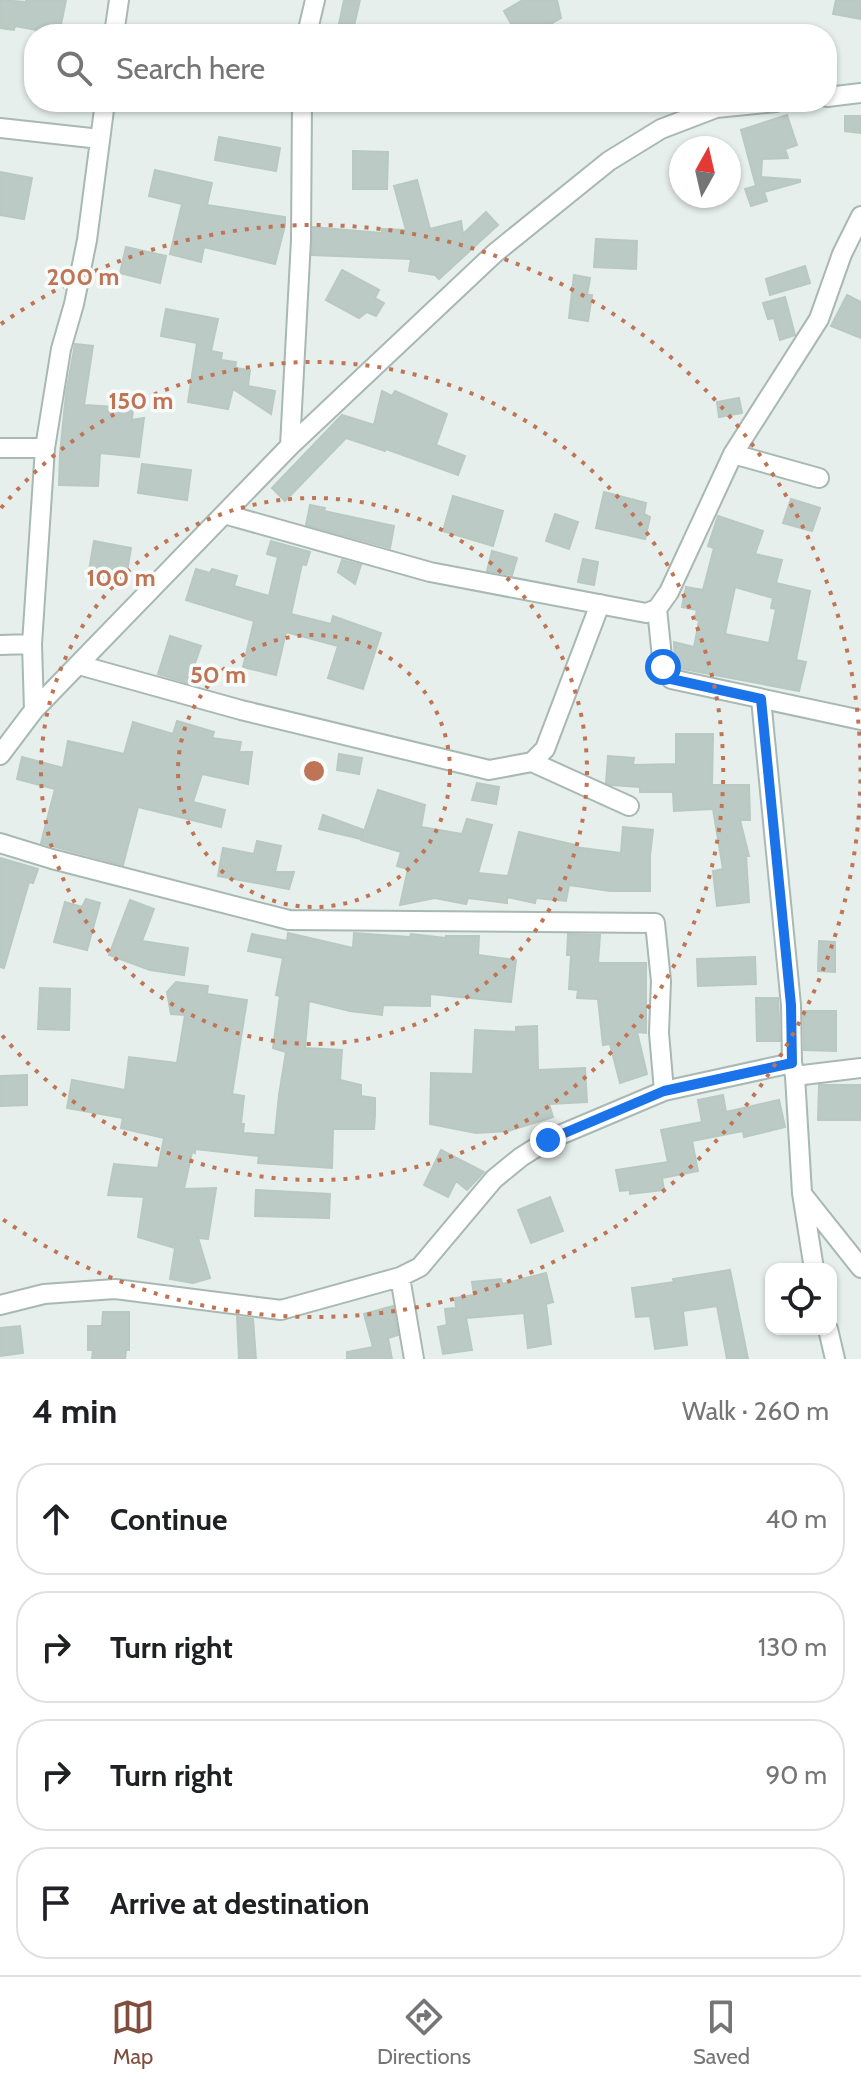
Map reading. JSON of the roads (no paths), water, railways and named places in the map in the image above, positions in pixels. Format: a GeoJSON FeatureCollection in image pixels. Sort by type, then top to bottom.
{"type":"FeatureCollection","features":[{"type":"Feature","properties":{"kind":"street"},"geometry":{"type":"LineString","coordinates":[[115,24],[119,0]]}},
{"type":"Feature","properties":{"kind":"street"},"geometry":{"type":"LineString","coordinates":[[309,24],[315,0]]}},
{"type":"Feature","properties":{"kind":"street"},"geometry":{"type":"LineString","coordinates":[[837,96],[861,93]]}},
{"type":"Feature","properties":{"kind":"street"},"geometry":{"type":"LineString","coordinates":[[34,710],[32,644],[45,448],[61,349],[87,240],[104,112]]}},
{"type":"Feature","properties":{"kind":"street"},"geometry":{"type":"LineString","coordinates":[[290,446],[301,240],[302,112]]}},
{"type":"Feature","properties":{"kind":"street"},"geometry":{"type":"LineString","coordinates":[[0,755],[34,710],[290,446],[495,253],[609,161],[661,129],[706,112]]}},
{"type":"Feature","properties":{"kind":"street"},"geometry":{"type":"LineString","coordinates":[[0,128],[100,139]]}},
{"type":"Feature","properties":{"kind":"street"},"geometry":{"type":"LineString","coordinates":[[224,514],[430,572],[646,613],[657,609],[669,592],[733,454],[819,319],[842,254],[861,216]]}},
{"type":"Feature","properties":{"kind":"street"},"geometry":{"type":"LineString","coordinates":[[0,448],[45,448]]}},
{"type":"Feature","properties":{"kind":"street"},"geometry":{"type":"LineString","coordinates":[[733,454],[819,478]]}},
{"type":"Feature","properties":{"kind":"street"},"geometry":{"type":"LineString","coordinates":[[79,665],[241,710],[489,770],[532,762],[545,749],[600,604]]}},
{"type":"Feature","properties":{"kind":"street"},"geometry":{"type":"LineString","coordinates":[[657,609],[663,667],[671,679],[861,720]]}},
{"type":"Feature","properties":{"kind":"street"},"geometry":{"type":"LineString","coordinates":[[0,645],[32,644]]}},
{"type":"Feature","properties":{"kind":"street"},"geometry":{"type":"LineString","coordinates":[[761,699],[791,1005],[802,1193],[813,1263]]}},
{"type":"Feature","properties":{"kind":"street"},"geometry":{"type":"LineString","coordinates":[[532,762],[629,806]]}},
{"type":"Feature","properties":{"kind":"street"},"geometry":{"type":"LineString","coordinates":[[0,843],[289,920],[655,923],[661,981],[659,1033],[664,1091]]}},
{"type":"Feature","properties":{"kind":"street"},"geometry":{"type":"LineString","coordinates":[[0,1305],[44,1294],[115,1289],[281,1310],[400,1277],[420,1267],[494,1179],[521,1157],[548,1140],[664,1091],[793,1070],[861,1068]]}},
{"type":"Feature","properties":{"kind":"street"},"geometry":{"type":"LineString","coordinates":[[802,1193],[861,1268]]}},
{"type":"Feature","properties":{"kind":"street"},"geometry":{"type":"LineString","coordinates":[[400,1277],[414,1359]]}},
{"type":"Feature","properties":{"kind":"street"},"geometry":{"type":"LineString","coordinates":[[829,1335],[835,1359]]}}]}
